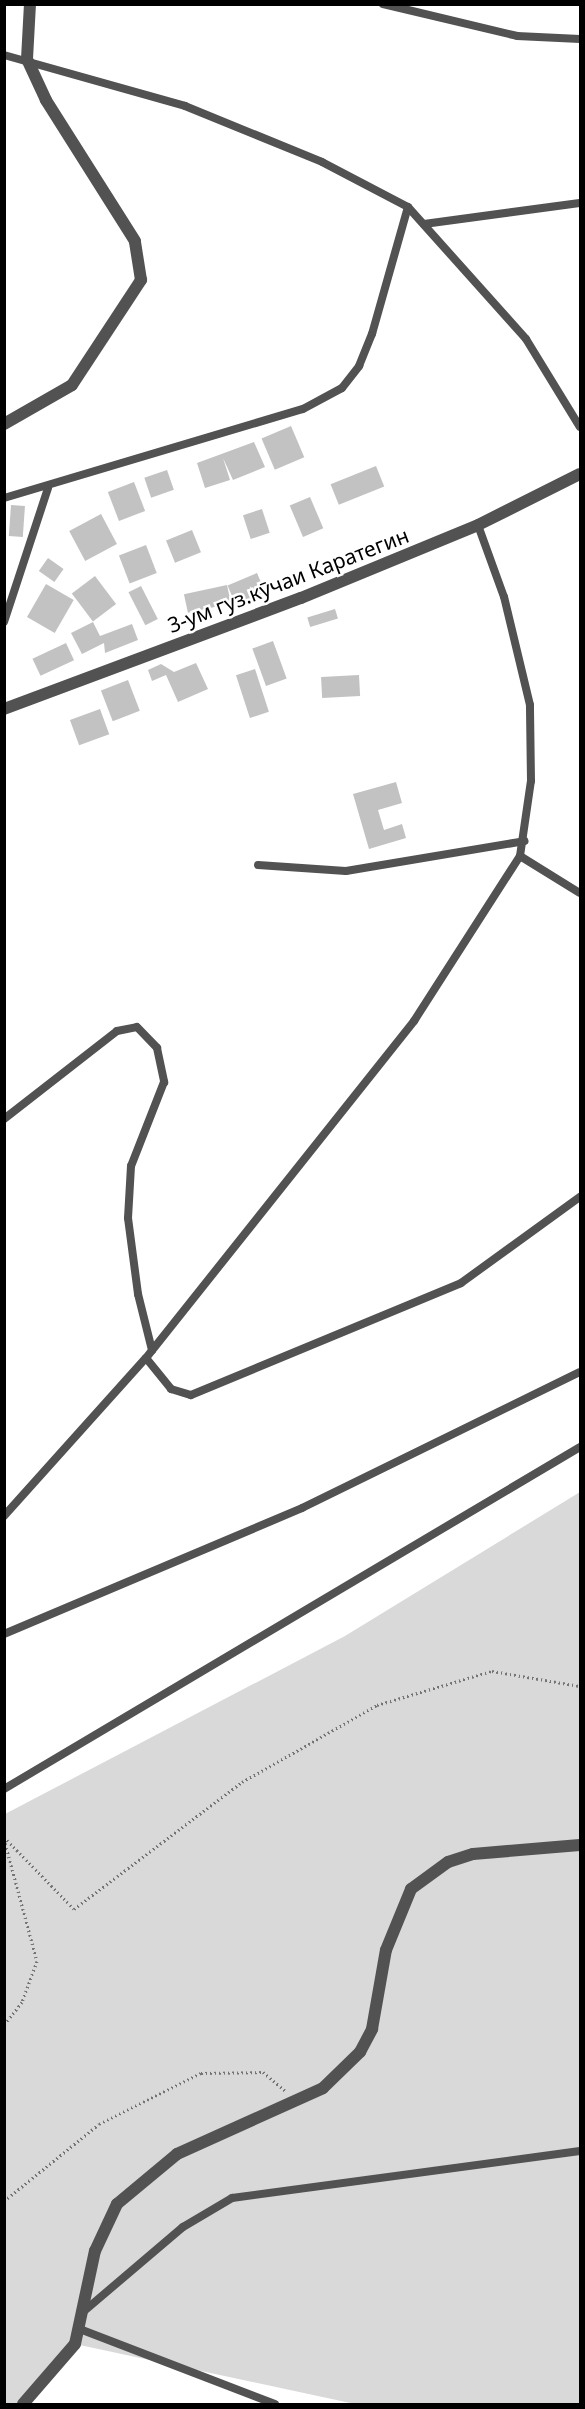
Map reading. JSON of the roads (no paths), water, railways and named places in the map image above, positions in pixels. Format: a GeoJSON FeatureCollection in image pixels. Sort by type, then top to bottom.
{"type":"FeatureCollection","features":[{"type":"Feature","properties":{"kind":"street"},"geometry":{"type":"LineString","coordinates":[[4,424],[72,385],[141,280],[135,241],[46,100],[27,59],[30,4]]}},
{"type":"Feature","properties":{"kind":"street","name":"3-ум гуз.кӯчаи Каратегин"},"geometry":{"type":"LineString","coordinates":[[4,709],[478,525],[580,474]]}},
{"type":"Feature","properties":{"kind":"street"},"geometry":{"type":"LineString","coordinates":[[23,2404],[75,2344],[95,2251],[117,2204],[177,2154],[323,2088],[360,2052],[372,2029],[399,1909],[427,1874],[474,1854],[580,1845]]}},
{"type":"Feature","properties":{"kind":"lane"},"geometry":{"type":"LineString","coordinates":[[383,4],[517,36],[580,39]]}},
{"type":"Feature","properties":{"kind":"lane"},"geometry":{"type":"LineString","coordinates":[[4,55],[27,59],[251,131],[408,207],[526,339],[580,427]]}},
{"type":"Feature","properties":{"kind":"lane"},"geometry":{"type":"LineString","coordinates":[[424,224],[580,203]]}},
{"type":"Feature","properties":{"kind":"lane"},"geometry":{"type":"LineString","coordinates":[[4,498],[48,488],[303,409],[342,388],[359,366],[372,334],[408,207]]}},
{"type":"Feature","properties":{"kind":"lane"},"geometry":{"type":"LineString","coordinates":[[4,622],[48,488]]}},
{"type":"Feature","properties":{"kind":"lane"},"geometry":{"type":"LineString","coordinates":[[4,1516],[146,1358],[414,1021],[520,856],[525,842],[530,705],[504,597],[478,525]]}},
{"type":"Feature","properties":{"kind":"lane"},"geometry":{"type":"LineString","coordinates":[[258,865],[346,871],[525,842]]}},
{"type":"Feature","properties":{"kind":"lane"},"geometry":{"type":"LineString","coordinates":[[520,856],[580,893]]}},
{"type":"Feature","properties":{"kind":"lane"},"geometry":{"type":"LineString","coordinates":[[4,1119],[117,1031],[137,1027],[157,1048],[164,1082],[133,1159],[128,1218],[138,1294],[152,1350]]}},
{"type":"Feature","properties":{"kind":"lane"},"geometry":{"type":"LineString","coordinates":[[146,1358],[171,1389],[191,1395],[461,1283],[580,1197]]}},
{"type":"Feature","properties":{"kind":"lane"},"geometry":{"type":"LineString","coordinates":[[4,1634],[302,1508],[580,1372]]}},
{"type":"Feature","properties":{"kind":"lane"},"geometry":{"type":"LineString","coordinates":[[4,1790],[580,1447]]}},
{"type":"Feature","properties":{"kind":"lane"},"geometry":{"type":"LineString","coordinates":[[80,2314],[183,2227],[232,2198],[580,2151]]}},
{"type":"Feature","properties":{"kind":"lane"},"geometry":{"type":"LineString","coordinates":[[77,2328],[275,2404]]}}]}
